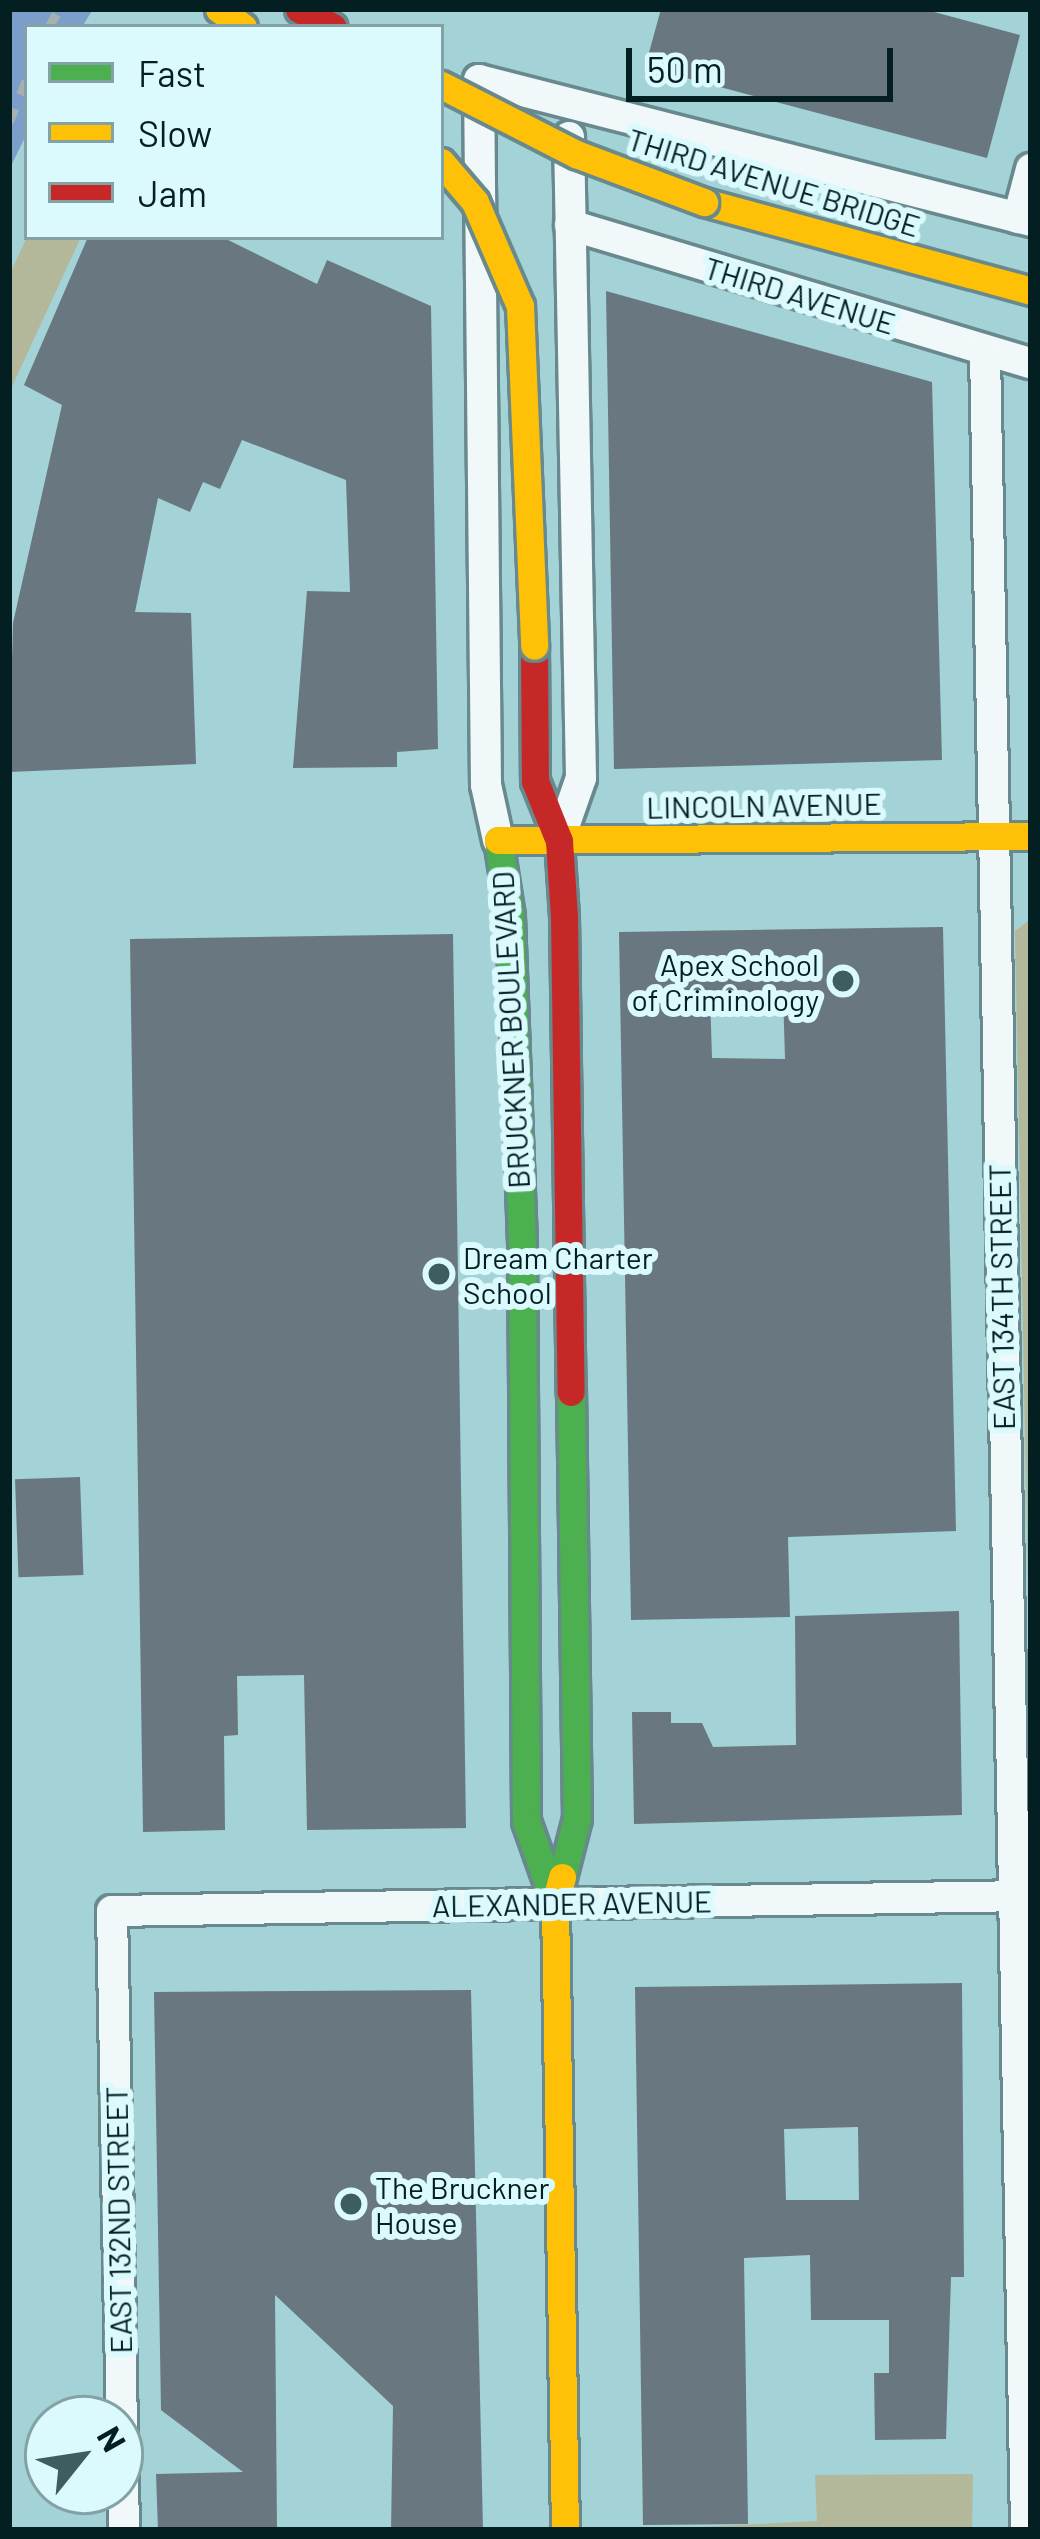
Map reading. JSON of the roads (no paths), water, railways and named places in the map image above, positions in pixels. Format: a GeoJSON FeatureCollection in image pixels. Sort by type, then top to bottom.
{"type":"FeatureCollection","features":[{"type":"Feature","properties":{"kind":"main road"},"geometry":{"type":"LineString","coordinates":[[299,9],[327,24]]}},
{"type":"Feature","properties":{"kind":"main road","name":"THIRD AVENUE BRIDGE"},"geometry":{"type":"LineString","coordinates":[[444,87],[576,154],[704,202],[1031,291]]}},
{"type":"Feature","properties":{"kind":"main road"},"geometry":{"type":"LineString","coordinates":[[444,166],[475,202],[520,305],[535,782],[560,841]]}},
{"type":"Feature","properties":{"kind":"main road","name":"LINCOLN AVENUE"},"geometry":{"type":"LineString","coordinates":[[498,840],[1031,836]]}},
{"type":"Feature","properties":{"kind":"main road","name":"BRUCKNER BOULEVARD"},"geometry":{"type":"LineString","coordinates":[[498,840],[510,916],[521,1221],[526,1821],[555,1904]]}},
{"type":"Feature","properties":{"kind":"main road","name":"BRUCKNER BOULEVARD"},"geometry":{"type":"LineString","coordinates":[[560,841],[577,1818],[555,1904],[565,2530]]}},
{"type":"Feature","properties":{"kind":"street","name":"BRUCKNER BOULEVARD"},"geometry":{"type":"LineString","coordinates":[[498,840],[486,784],[479,80],[569,100],[581,778],[560,841]]}},
{"type":"Feature","properties":{"kind":"street"},"geometry":{"type":"LineString","coordinates":[[569,100],[1025,219],[1031,169]]}},
{"type":"Feature","properties":{"kind":"street","name":"THIRD AVENUE"},"geometry":{"type":"LineString","coordinates":[[570,225],[1031,363]]}},
{"type":"Feature","properties":{"kind":"street","name":"EAST 134TH STREET"},"geometry":{"type":"LineString","coordinates":[[985,352],[992,836],[1021,1896],[1026,2530]]}},
{"type":"Feature","properties":{"kind":"street","name":"ALEXANDER AVENUE"},"geometry":{"type":"LineString","coordinates":[[112,1911],[1021,1896]]}},
{"type":"Feature","properties":{"kind":"street","name":"EAST 132ND STREET"},"geometry":{"type":"LineString","coordinates":[[112,1911],[124,2530]]}},
{"type":"Feature","properties":{"kind":"water"},"geometry":{"type":"Polygon","coordinates":[[[9,9],[93,9],[84,24],[24,24],[24,139],[9,170],[9,9]]]}},
{"type":"Feature","properties":{"kind":"railway"},"geometry":{"type":"LineString","coordinates":[[51,24],[59,9]]}},
{"type":"Feature","properties":{"kind":"railway"},"geometry":{"type":"LineString","coordinates":[[9,122],[24,86]]}},
{"type":"Feature","properties":{"kind":"place","name":"Apex School of Criminology"},"geometry":{"type":"Point","coordinates":[843,981]}},
{"type":"Feature","properties":{"kind":"place","name":"Dream Charter School"},"geometry":{"type":"Point","coordinates":[439,1274]}},
{"type":"Feature","properties":{"kind":"place","name":"The Bruckner House"},"geometry":{"type":"Point","coordinates":[351,2204]}}]}
